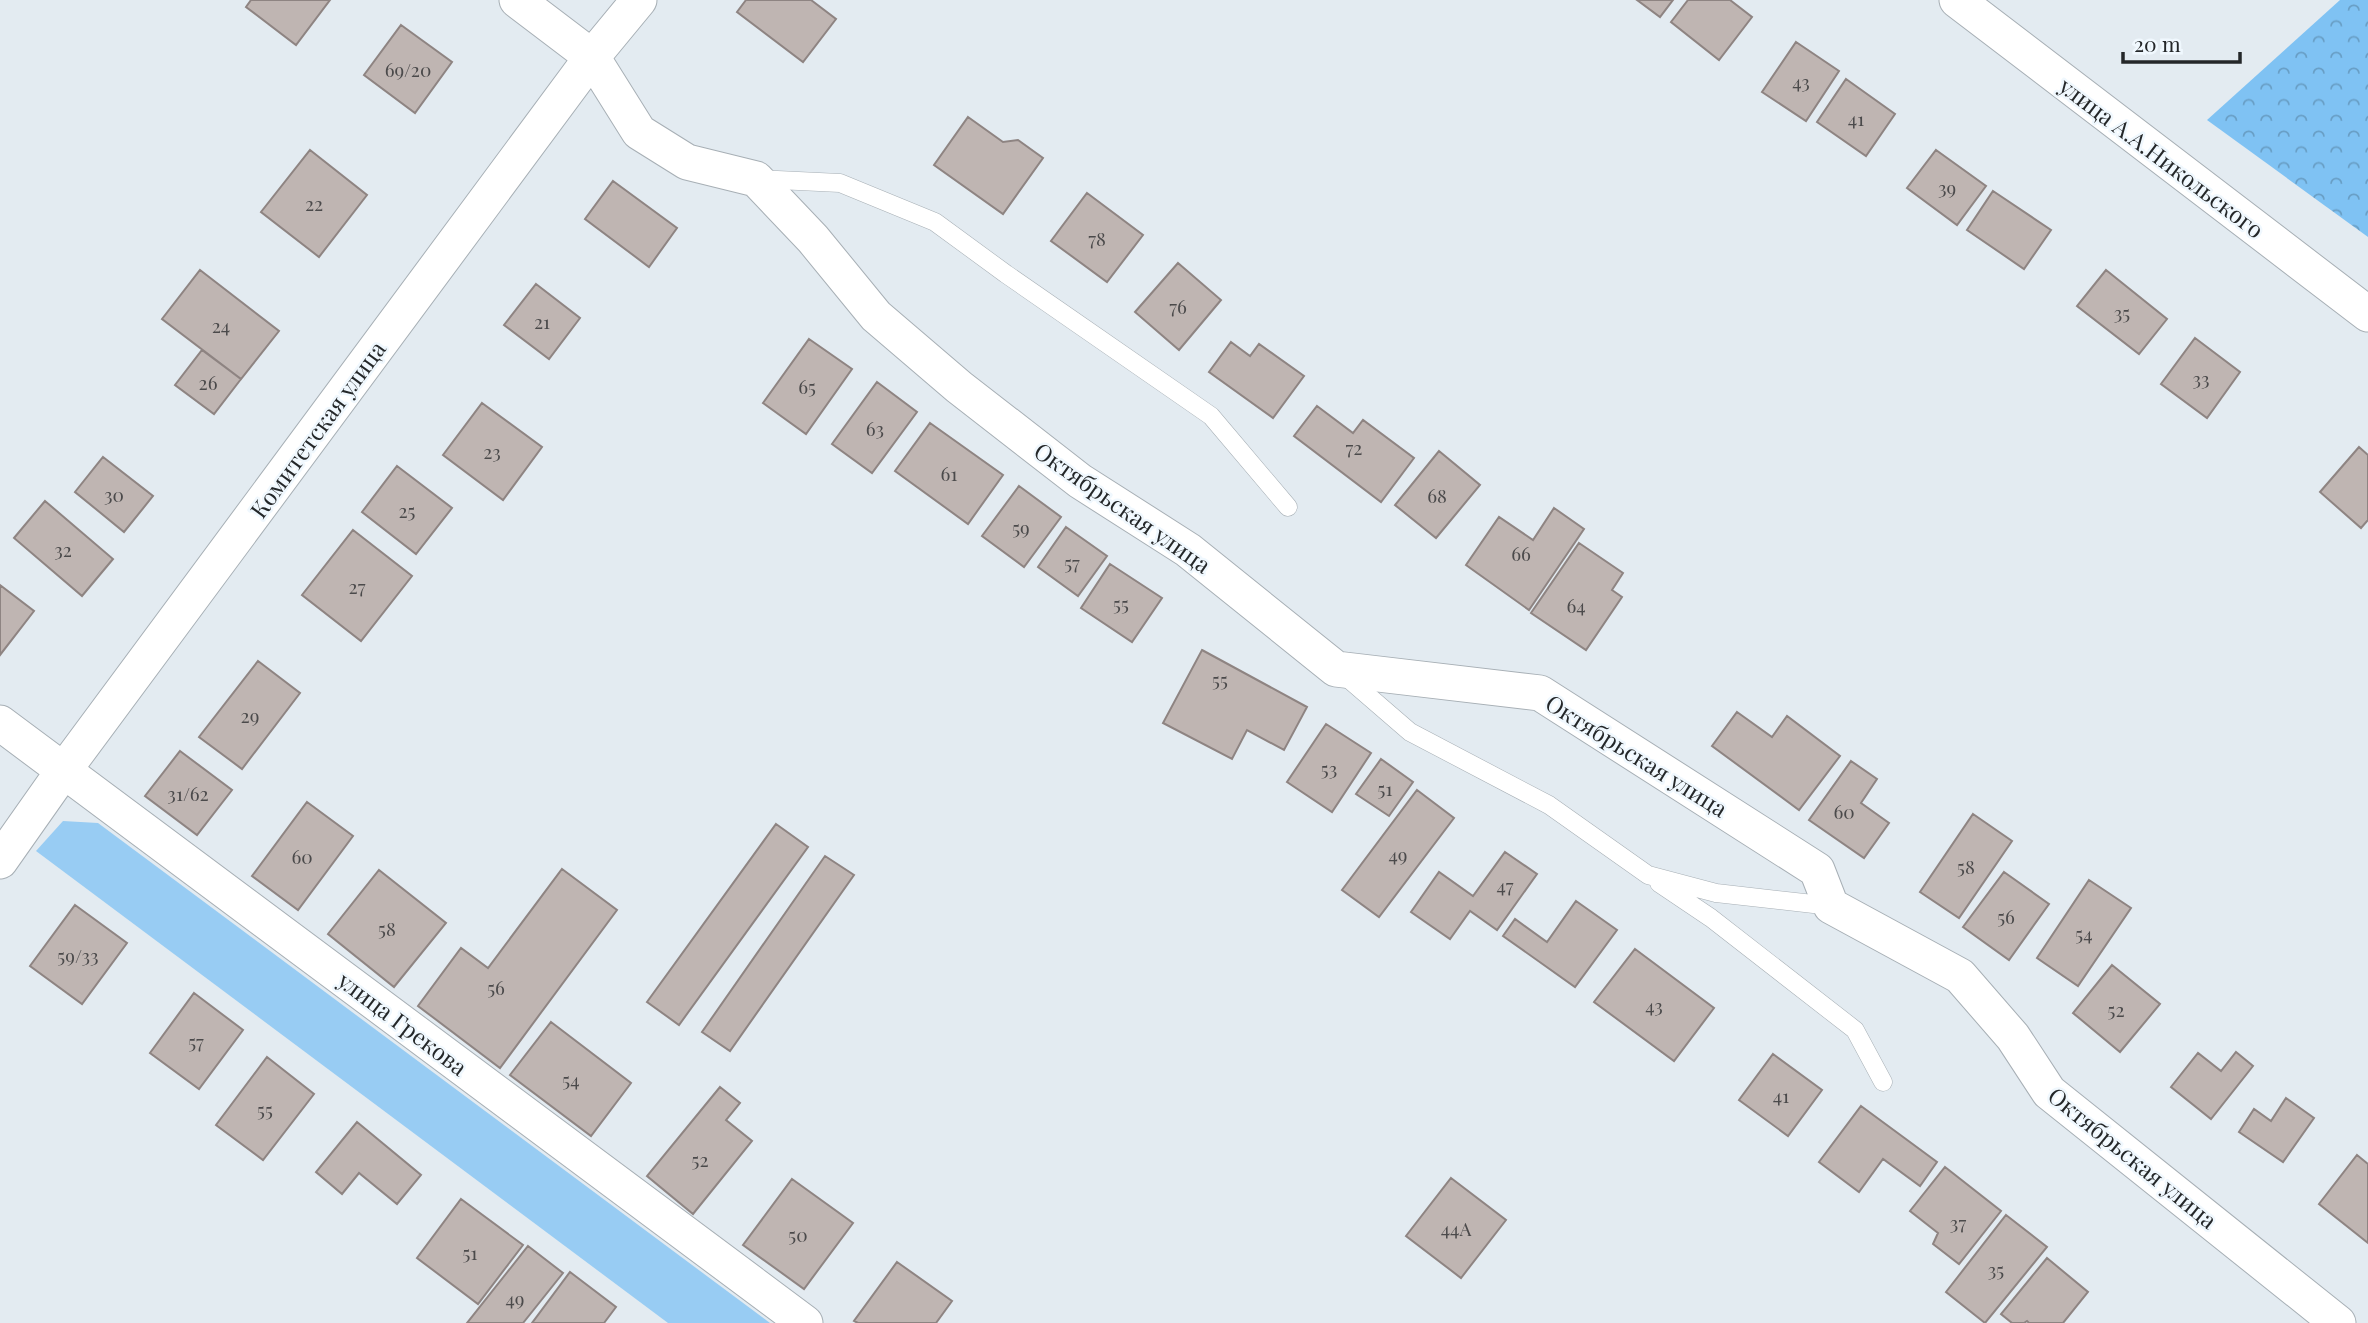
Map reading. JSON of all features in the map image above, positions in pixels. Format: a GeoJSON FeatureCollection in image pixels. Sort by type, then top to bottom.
{"type":"FeatureCollection","features":[{"type":"Feature","properties":{"kind":"street"},"geometry":{"type":"LineString","coordinates":[[517,0],[592,57],[639,132],[687,162],[755,179]]}},
{"type":"Feature","properties":{"kind":"street","name":"Комитетская улица"},"geometry":{"type":"LineString","coordinates":[[0,861],[64,770],[592,57],[639,0]]}},
{"type":"Feature","properties":{"kind":"street","name":"улица А.А.Никольского"},"geometry":{"type":"LineString","coordinates":[[1957,0],[2368,314]]}},
{"type":"Feature","properties":{"kind":"street","name":"Октябрьская улица"},"geometry":{"type":"LineString","coordinates":[[755,179],[813,239],[876,316],[959,387],[1080,481],[1188,550],[1336,668],[1540,693],[1818,870],[1831,906],[1960,976],[2013,1037],[2049,1092],[2338,1323]]}},
{"type":"Feature","properties":{"kind":"street","name":"улица Грекова"},"geometry":{"type":"LineString","coordinates":[[0,723],[804,1323]]}},
{"type":"Feature","properties":{"kind":"lane"},"geometry":{"type":"LineString","coordinates":[[755,179],[839,183],[935,222],[1211,416],[1288,507]]}},
{"type":"Feature","properties":{"kind":"lane"},"geometry":{"type":"LineString","coordinates":[[1336,668],[1410,732],[1549,805],[1712,918],[1855,1030],[1883,1082]]}},
{"type":"Feature","properties":{"kind":"lane"},"geometry":{"type":"LineString","coordinates":[[1648,875],[1716,893],[1831,906]]}},
{"type":"Feature","properties":{"kind":"shaded area"},"geometry":{"type":"Polygon","coordinates":[[[63,821],[98,823],[770,1323],[668,1323],[36,851],[63,821]]]}},
{"type":"Feature","properties":{"kind":"green space"},"geometry":{"type":"Polygon","coordinates":[[[2340,0],[2368,0],[2368,237],[2207,120],[2340,0]]]}},
{"type":"Feature","properties":{"kind":"building"},"geometry":{"type":"Polygon","coordinates":[[[251,0],[330,0],[296,45],[246,7],[251,0]]]}},
{"type":"Feature","properties":{"kind":"building"},"geometry":{"type":"Polygon","coordinates":[[[746,0],[811,0],[836,19],[803,62],[737,12],[746,0]]]}},
{"type":"Feature","properties":{"kind":"building"},"geometry":{"type":"Polygon","coordinates":[[[1637,0],[1673,0],[1660,17],[1637,0]]]}},
{"type":"Feature","properties":{"kind":"building"},"geometry":{"type":"Polygon","coordinates":[[[1688,0],[1730,0],[1752,17],[1719,60],[1671,22],[1688,0]]]}},
{"type":"Feature","properties":{"kind":"building"},"geometry":{"type":"Polygon","coordinates":[[[401,25],[452,62],[415,113],[364,75],[401,25]]]}},
{"type":"Feature","properties":{"kind":"building"},"geometry":{"type":"Polygon","coordinates":[[[1796,42],[1839,71],[1806,121],[1762,92],[1796,42]]]}},
{"type":"Feature","properties":{"kind":"building"},"geometry":{"type":"Polygon","coordinates":[[[1846,79],[1895,114],[1866,156],[1817,122],[1846,79]]]}},
{"type":"Feature","properties":{"kind":"building"},"geometry":{"type":"Polygon","coordinates":[[[968,117],[1003,142],[1018,140],[1043,158],[1003,214],[934,165],[968,117]]]}},
{"type":"Feature","properties":{"kind":"building"},"geometry":{"type":"Polygon","coordinates":[[[310,150],[367,195],[319,257],[261,212],[310,150]]]}},
{"type":"Feature","properties":{"kind":"building"},"geometry":{"type":"Polygon","coordinates":[[[1936,150],[1986,186],[1957,225],[1907,188],[1936,150]]]}},
{"type":"Feature","properties":{"kind":"building"},"geometry":{"type":"Polygon","coordinates":[[[613,181],[677,228],[649,267],[585,219],[613,181]]]}},
{"type":"Feature","properties":{"kind":"building"},"geometry":{"type":"Polygon","coordinates":[[[1993,191],[2051,230],[2024,269],[1967,230],[1993,191]]]}},
{"type":"Feature","properties":{"kind":"building"},"geometry":{"type":"Polygon","coordinates":[[[1087,193],[1143,235],[1107,282],[1051,241],[1087,193]]]}},
{"type":"Feature","properties":{"kind":"building"},"geometry":{"type":"Polygon","coordinates":[[[1178,263],[1221,300],[1179,350],[1135,312],[1178,263]]]}},
{"type":"Feature","properties":{"kind":"building"},"geometry":{"type":"Polygon","coordinates":[[[200,270],[279,331],[241,379],[162,319],[200,270]]]}},
{"type":"Feature","properties":{"kind":"building"},"geometry":{"type":"Polygon","coordinates":[[[2106,270],[2167,319],[2139,354],[2077,306],[2106,270]]]}},
{"type":"Feature","properties":{"kind":"building"},"geometry":{"type":"Polygon","coordinates":[[[536,284],[580,318],[549,359],[504,325],[536,284]]]}},
{"type":"Feature","properties":{"kind":"building"},"geometry":{"type":"Polygon","coordinates":[[[2195,338],[2240,372],[2207,418],[2161,384],[2195,338]]]}},
{"type":"Feature","properties":{"kind":"building"},"geometry":{"type":"Polygon","coordinates":[[[809,339],[852,369],[806,434],[763,403],[809,339]]]}},
{"type":"Feature","properties":{"kind":"building"},"geometry":{"type":"Polygon","coordinates":[[[1231,342],[1250,356],[1259,344],[1304,376],[1273,418],[1209,372],[1231,342]]]}},
{"type":"Feature","properties":{"kind":"building"},"geometry":{"type":"Polygon","coordinates":[[[202,350],[241,379],[214,414],[175,385],[202,350]]]}},
{"type":"Feature","properties":{"kind":"building"},"geometry":{"type":"Polygon","coordinates":[[[877,382],[917,412],[872,473],[832,444],[877,382]]]}},
{"type":"Feature","properties":{"kind":"building"},"geometry":{"type":"Polygon","coordinates":[[[482,403],[542,447],[503,500],[443,455],[482,403]]]}},
{"type":"Feature","properties":{"kind":"building"},"geometry":{"type":"Polygon","coordinates":[[[1317,406],[1353,433],[1363,420],[1414,458],[1381,502],[1294,436],[1317,406]]]}},
{"type":"Feature","properties":{"kind":"building"},"geometry":{"type":"Polygon","coordinates":[[[930,423],[1003,475],[968,524],[895,471],[930,423]]]}},
{"type":"Feature","properties":{"kind":"building"},"geometry":{"type":"Polygon","coordinates":[[[2359,447],[2368,455],[2368,520],[2361,528],[2320,492],[2359,447]]]}},
{"type":"Feature","properties":{"kind":"building"},"geometry":{"type":"Polygon","coordinates":[[[1439,451],[1480,485],[1436,538],[1395,505],[1439,451]]]}},
{"type":"Feature","properties":{"kind":"building"},"geometry":{"type":"Polygon","coordinates":[[[103,457],[153,496],[124,532],[75,492],[103,457]]]}},
{"type":"Feature","properties":{"kind":"building"},"geometry":{"type":"Polygon","coordinates":[[[397,466],[452,508],[416,554],[362,512],[397,466]]]}},
{"type":"Feature","properties":{"kind":"building"},"geometry":{"type":"Polygon","coordinates":[[[1019,486],[1061,517],[1024,567],[982,536],[1019,486]]]}},
{"type":"Feature","properties":{"kind":"building"},"geometry":{"type":"Polygon","coordinates":[[[45,501],[113,559],[82,596],[14,538],[45,501]]]}},
{"type":"Feature","properties":{"kind":"building"},"geometry":{"type":"Polygon","coordinates":[[[1554,508],[1584,529],[1529,610],[1466,565],[1499,517],[1533,540],[1554,508]]]}},
{"type":"Feature","properties":{"kind":"building"},"geometry":{"type":"Polygon","coordinates":[[[1066,527],[1107,556],[1078,596],[1038,567],[1066,527]]]}},
{"type":"Feature","properties":{"kind":"building"},"geometry":{"type":"Polygon","coordinates":[[[353,530],[412,576],[361,641],[302,595],[353,530]]]}},
{"type":"Feature","properties":{"kind":"building"},"geometry":{"type":"Polygon","coordinates":[[[1579,543],[1623,573],[1612,590],[1622,597],[1586,650],[1531,613],[1579,543]]]}},
{"type":"Feature","properties":{"kind":"building"},"geometry":{"type":"Polygon","coordinates":[[[1110,564],[1162,598],[1132,642],[1081,608],[1110,564]]]}},
{"type":"Feature","properties":{"kind":"building"},"geometry":{"type":"Polygon","coordinates":[[[0,585],[34,611],[0,655],[0,585]]]}},
{"type":"Feature","properties":{"kind":"building"},"geometry":{"type":"Polygon","coordinates":[[[1202,650],[1307,707],[1284,750],[1247,730],[1232,759],[1163,723],[1202,650]]]}},
{"type":"Feature","properties":{"kind":"building"},"geometry":{"type":"Polygon","coordinates":[[[258,661],[300,693],[242,769],[199,737],[258,661]]]}},
{"type":"Feature","properties":{"kind":"building"},"geometry":{"type":"Polygon","coordinates":[[[1737,712],[1772,737],[1787,716],[1840,756],[1799,810],[1712,746],[1737,712]]]}},
{"type":"Feature","properties":{"kind":"building"},"geometry":{"type":"Polygon","coordinates":[[[1326,724],[1371,753],[1332,812],[1287,782],[1326,724]]]}},
{"type":"Feature","properties":{"kind":"building"},"geometry":{"type":"Polygon","coordinates":[[[180,751],[232,790],[197,835],[145,796],[180,751]]]}},
{"type":"Feature","properties":{"kind":"building"},"geometry":{"type":"Polygon","coordinates":[[[1381,759],[1413,782],[1389,816],[1356,794],[1381,759]]]}},
{"type":"Feature","properties":{"kind":"building"},"geometry":{"type":"Polygon","coordinates":[[[1851,761],[1877,779],[1861,803],[1889,823],[1864,858],[1809,820],[1851,761]]]}},
{"type":"Feature","properties":{"kind":"building"},"geometry":{"type":"Polygon","coordinates":[[[1417,790],[1454,818],[1379,917],[1342,890],[1417,790]]]}},
{"type":"Feature","properties":{"kind":"building"},"geometry":{"type":"Polygon","coordinates":[[[307,802],[353,836],[298,910],[252,876],[307,802]]]}},
{"type":"Feature","properties":{"kind":"building"},"geometry":{"type":"Polygon","coordinates":[[[1973,814],[2012,841],[1959,918],[1920,892],[1973,814]]]}},
{"type":"Feature","properties":{"kind":"building"},"geometry":{"type":"Polygon","coordinates":[[[776,824],[808,847],[679,1025],[647,1002],[776,824]]]}},
{"type":"Feature","properties":{"kind":"building"},"geometry":{"type":"Polygon","coordinates":[[[1505,852],[1537,874],[1497,930],[1470,911],[1450,939],[1411,912],[1439,872],[1473,896],[1505,852]]]}},
{"type":"Feature","properties":{"kind":"building"},"geometry":{"type":"Polygon","coordinates":[[[825,856],[854,875],[730,1051],[702,1032],[825,856]]]}},
{"type":"Feature","properties":{"kind":"building"},"geometry":{"type":"Polygon","coordinates":[[[562,869],[617,910],[500,1068],[418,1006],[461,948],[488,968],[562,869]]]}},
{"type":"Feature","properties":{"kind":"building"},"geometry":{"type":"Polygon","coordinates":[[[379,870],[446,923],[394,987],[328,934],[379,870]]]}},
{"type":"Feature","properties":{"kind":"building"},"geometry":{"type":"Polygon","coordinates":[[[2004,872],[2049,904],[2009,960],[1963,927],[2004,872]]]}},
{"type":"Feature","properties":{"kind":"building"},"geometry":{"type":"Polygon","coordinates":[[[2089,880],[2131,908],[2078,986],[2037,958],[2089,880]]]}},
{"type":"Feature","properties":{"kind":"building"},"geometry":{"type":"Polygon","coordinates":[[[1576,901],[1617,930],[1575,987],[1503,936],[1515,919],[1547,942],[1576,901]]]}},
{"type":"Feature","properties":{"kind":"building"},"geometry":{"type":"Polygon","coordinates":[[[75,905],[127,943],[82,1004],[30,966],[75,905]]]}},
{"type":"Feature","properties":{"kind":"building"},"geometry":{"type":"Polygon","coordinates":[[[1635,949],[1714,1008],[1674,1061],[1594,1002],[1635,949]]]}},
{"type":"Feature","properties":{"kind":"building"},"geometry":{"type":"Polygon","coordinates":[[[2112,965],[2160,1004],[2120,1052],[2073,1013],[2112,965]]]}},
{"type":"Feature","properties":{"kind":"building"},"geometry":{"type":"Polygon","coordinates":[[[194,993],[243,1030],[199,1089],[150,1053],[194,993]]]}},
{"type":"Feature","properties":{"kind":"building"},"geometry":{"type":"Polygon","coordinates":[[[551,1022],[631,1083],[591,1136],[510,1075],[551,1022]]]}},
{"type":"Feature","properties":{"kind":"building"},"geometry":{"type":"Polygon","coordinates":[[[2236,1052],[2253,1066],[2211,1119],[2171,1087],[2198,1053],[2221,1071],[2236,1052]]]}},
{"type":"Feature","properties":{"kind":"building"},"geometry":{"type":"Polygon","coordinates":[[[1773,1054],[1822,1090],[1788,1136],[1739,1100],[1773,1054]]]}},
{"type":"Feature","properties":{"kind":"building"},"geometry":{"type":"Polygon","coordinates":[[[267,1057],[314,1094],[263,1160],[216,1125],[267,1057]]]}},
{"type":"Feature","properties":{"kind":"building"},"geometry":{"type":"Polygon","coordinates":[[[720,1087],[740,1103],[726,1120],[752,1141],[693,1214],[647,1176],[720,1087]]]}},
{"type":"Feature","properties":{"kind":"building"},"geometry":{"type":"Polygon","coordinates":[[[2286,1098],[2314,1118],[2283,1162],[2239,1132],[2254,1109],[2271,1121],[2286,1098]]]}},
{"type":"Feature","properties":{"kind":"building"},"geometry":{"type":"Polygon","coordinates":[[[1861,1106],[1937,1162],[1920,1186],[1883,1159],[1859,1192],[1819,1162],[1861,1106]]]}},
{"type":"Feature","properties":{"kind":"building"},"geometry":{"type":"Polygon","coordinates":[[[357,1122],[421,1175],[397,1204],[359,1173],[342,1194],[316,1172],[357,1122]]]}},
{"type":"Feature","properties":{"kind":"building"},"geometry":{"type":"Polygon","coordinates":[[[2357,1155],[2368,1164],[2368,1243],[2319,1204],[2357,1155]]]}},
{"type":"Feature","properties":{"kind":"building"},"geometry":{"type":"Polygon","coordinates":[[[1945,1167],[2001,1211],[1959,1264],[1933,1244],[1938,1233],[1910,1211],[1945,1167]]]}},
{"type":"Feature","properties":{"kind":"building"},"geometry":{"type":"Polygon","coordinates":[[[1451,1178],[1506,1220],[1461,1278],[1406,1236],[1451,1178]]]}},
{"type":"Feature","properties":{"kind":"building"},"geometry":{"type":"Polygon","coordinates":[[[792,1179],[853,1223],[804,1289],[743,1245],[792,1179]]]}},
{"type":"Feature","properties":{"kind":"building"},"geometry":{"type":"Polygon","coordinates":[[[461,1199],[523,1245],[478,1304],[417,1258],[461,1199]]]}},
{"type":"Feature","properties":{"kind":"building"},"geometry":{"type":"Polygon","coordinates":[[[2006,1215],[2047,1247],[1985,1323],[1946,1292],[2006,1215]]]}},
{"type":"Feature","properties":{"kind":"building"},"geometry":{"type":"Polygon","coordinates":[[[528,1246],[563,1273],[523,1323],[467,1323],[528,1246]]]}},
{"type":"Feature","properties":{"kind":"building"},"geometry":{"type":"Polygon","coordinates":[[[2047,1258],[2088,1292],[2063,1323],[2012,1323],[2001,1314],[2047,1258]]]}},
{"type":"Feature","properties":{"kind":"building"},"geometry":{"type":"Polygon","coordinates":[[[897,1262],[952,1301],[936,1323],[854,1321],[897,1262]]]}},
{"type":"Feature","properties":{"kind":"building"},"geometry":{"type":"Polygon","coordinates":[[[570,1272],[616,1307],[604,1323],[532,1323],[570,1272]]]}}]}
